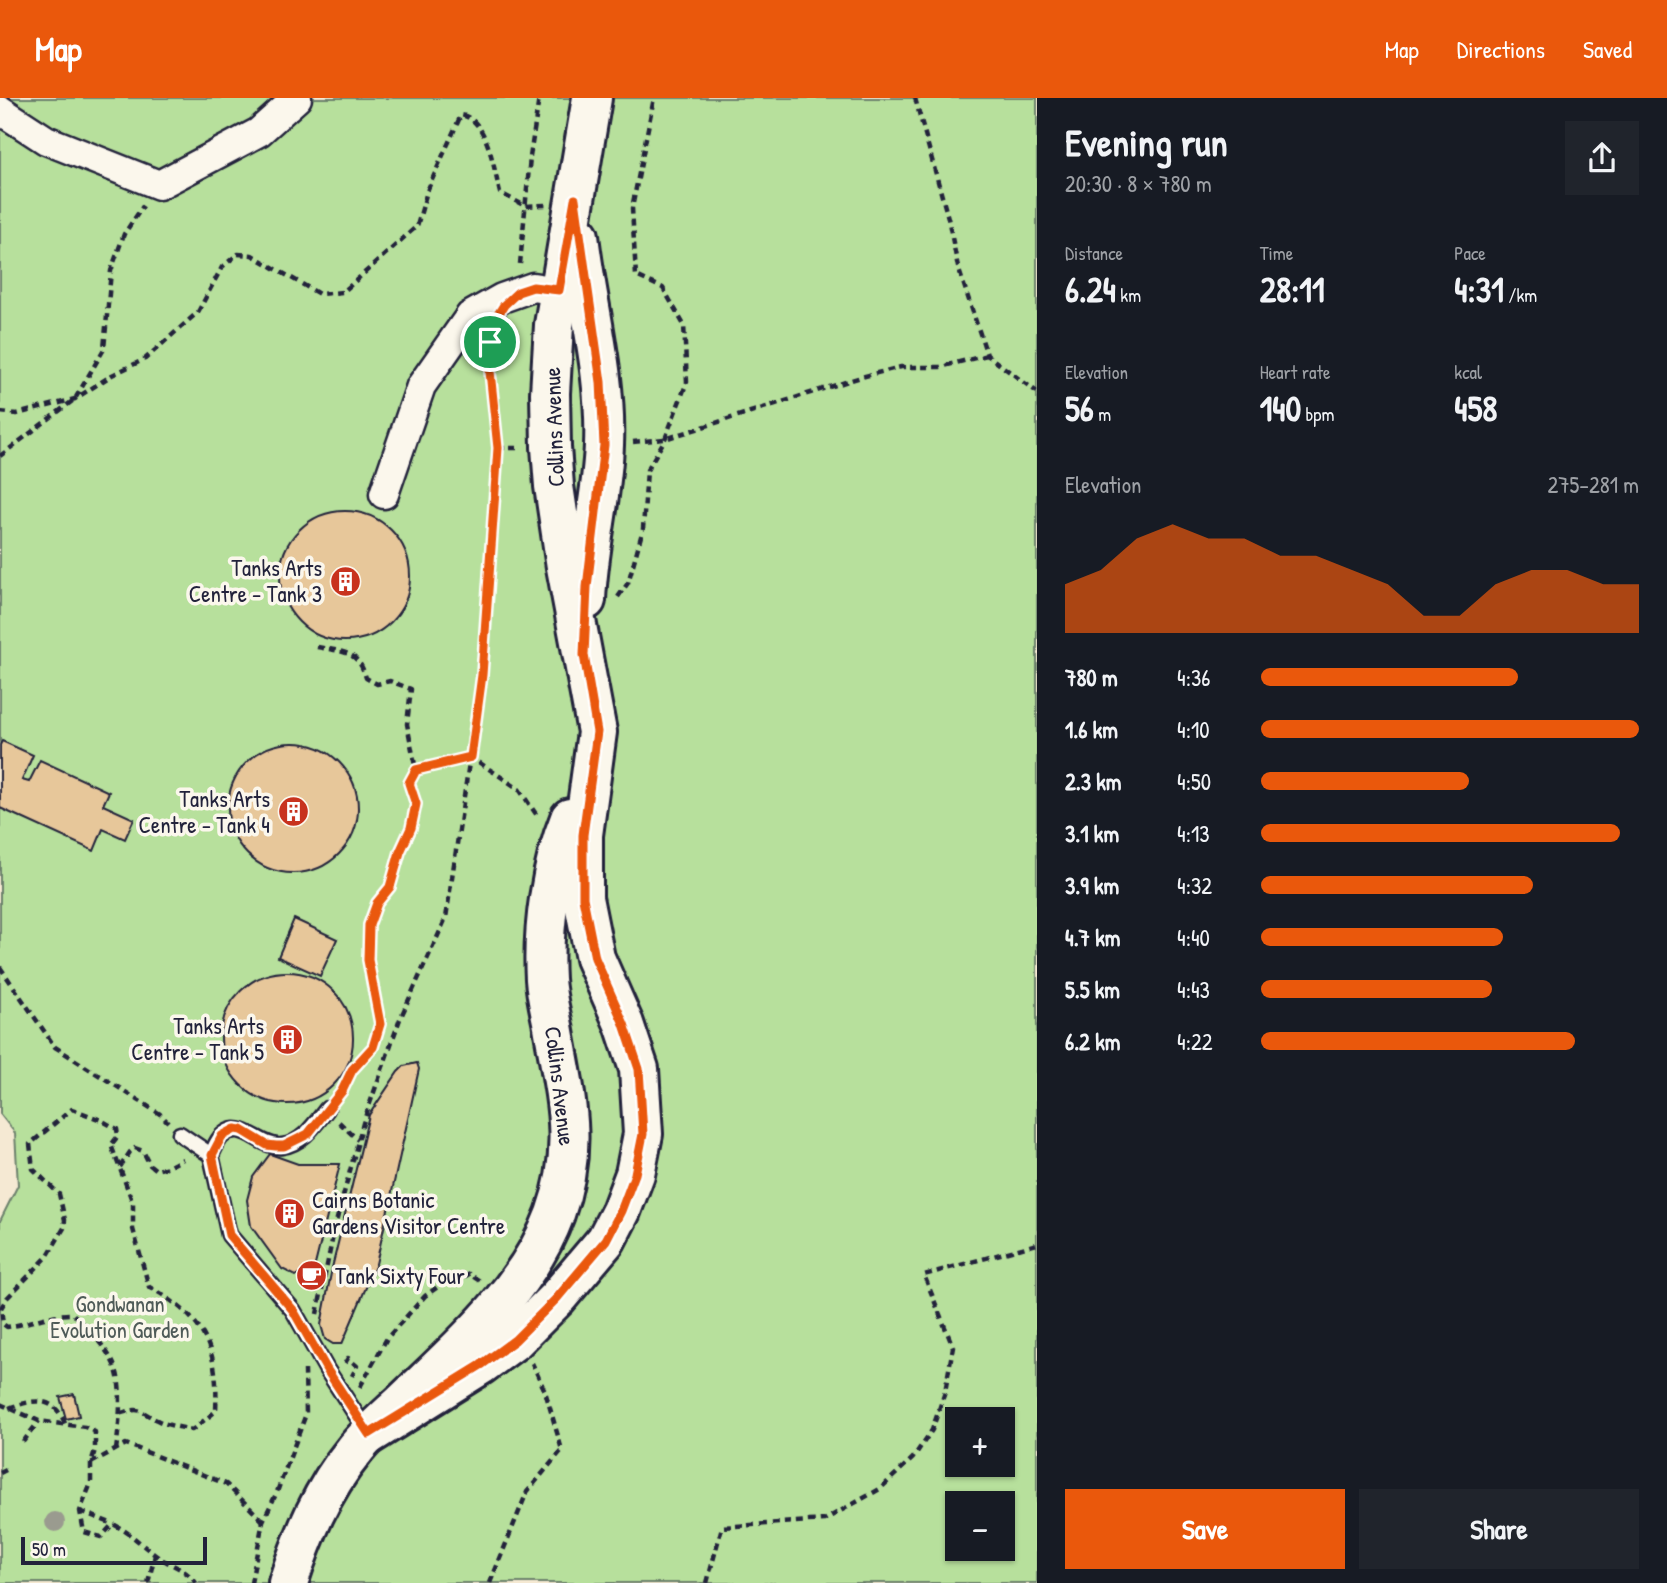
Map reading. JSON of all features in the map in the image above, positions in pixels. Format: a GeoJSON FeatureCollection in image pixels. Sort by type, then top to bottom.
{"type":"FeatureCollection","features":[{"type":"Feature","properties":{"kind":"street"},"geometry":{"type":"LineString","coordinates":[[0,110],[46,141],[159,185],[259,132],[297,98]]}},
{"type":"Feature","properties":{"kind":"street","name":"Collins Avenue"},"geometry":{"type":"LineString","coordinates":[[509,1320],[606,1240],[635,1174],[643,1134],[639,1069],[624,1024],[595,958],[583,898],[583,835],[597,732],[566,567],[551,447],[550,393],[554,325],[592,98]]}},
{"type":"Feature","properties":{"kind":"street","name":"Collins Avenue"},"geometry":{"type":"LineString","coordinates":[[575,199],[601,382],[604,423],[601,482],[589,555],[584,655]]}},
{"type":"Feature","properties":{"kind":"street"},"geometry":{"type":"LineString","coordinates":[[384,494],[421,386],[470,316],[502,298],[533,287],[559,290]]}},
{"type":"Feature","properties":{"kind":"street","name":"Collins Avenue"},"geometry":{"type":"LineString","coordinates":[[288,1583],[319,1505],[336,1474],[369,1434],[481,1365],[509,1320],[554,1217],[570,1154],[568,1108],[545,982],[545,937],[550,896],[565,829],[593,757]]}},
{"type":"Feature","properties":{"kind":"lane"},"geometry":{"type":"LineString","coordinates":[[327,1110],[308,1134],[284,1146],[267,1145],[242,1130],[235,1129],[222,1136],[212,1155],[229,1235],[293,1310],[369,1434]]}},
{"type":"Feature","properties":{"kind":"lane"},"geometry":{"type":"LineString","coordinates":[[180,1134],[212,1155]]}},
{"type":"Feature","properties":{"kind":"path"},"geometry":{"type":"LineString","coordinates":[[251,1583],[262,1521],[277,1492],[306,1414],[305,1368],[309,1338],[315,1326],[335,1226],[358,1141],[400,1020],[446,918],[482,675],[498,448],[489,362],[490,342],[494,321],[504,305],[518,292],[524,206],[539,98]]}},
{"type":"Feature","properties":{"kind":"path"},"geometry":{"type":"LineString","coordinates":[[615,602],[628,583],[643,529],[647,470],[665,439],[687,382],[684,325],[663,288],[636,276],[632,208],[654,98]]}},
{"type":"Feature","properties":{"kind":"path"},"geometry":{"type":"LineString","coordinates":[[915,98],[948,218],[958,267],[987,355],[1037,391]]}},
{"type":"Feature","properties":{"kind":"path"},"geometry":{"type":"LineString","coordinates":[[0,456],[75,399],[145,359],[178,332],[198,312],[222,267],[238,254],[252,255],[319,294],[343,292],[417,226],[427,191],[461,115],[478,123],[489,150],[499,193],[524,206],[558,205],[575,199]]}},
{"type":"Feature","properties":{"kind":"path"},"geometry":{"type":"LineString","coordinates":[[0,412],[17,414],[75,399],[104,349],[111,271],[124,234],[143,205]]}},
{"type":"Feature","properties":{"kind":"path"},"geometry":{"type":"LineString","coordinates":[[625,443],[665,439],[861,377],[901,367],[940,367],[987,355]]}},
{"type":"Feature","properties":{"kind":"path"},"geometry":{"type":"LineString","coordinates":[[498,448],[523,448]]}},
{"type":"Feature","properties":{"kind":"path"},"geometry":{"type":"LineString","coordinates":[[317,647],[351,653],[362,664],[366,678],[377,684],[390,681],[411,689],[407,724],[416,770],[409,783],[416,804],[411,828],[400,852],[390,887],[377,903],[369,925],[368,960],[380,1024],[373,1047],[352,1070],[342,1091],[327,1110],[358,1141]]}},
{"type":"Feature","properties":{"kind":"path"},"geometry":{"type":"LineString","coordinates":[[416,770],[471,757],[519,789],[538,817]]}},
{"type":"Feature","properties":{"kind":"path"},"geometry":{"type":"LineString","coordinates":[[0,967],[55,1047],[160,1114],[180,1134]]}},
{"type":"Feature","properties":{"kind":"path"},"geometry":{"type":"LineString","coordinates":[[116,1450],[118,1375],[97,1340],[73,1314],[64,1313],[7,1327],[3,1324],[1,1308],[7,1298],[47,1257],[64,1228],[65,1220],[59,1194],[33,1169],[30,1144],[72,1109],[117,1129],[118,1136],[111,1145],[133,1203],[133,1229],[149,1287],[186,1311],[210,1347],[217,1398],[216,1411],[192,1430],[155,1420],[142,1410],[119,1413]]}},
{"type":"Feature","properties":{"kind":"path"},"geometry":{"type":"LineString","coordinates":[[120,1167],[135,1148],[143,1151],[150,1166],[156,1170],[184,1159],[212,1155]]}},
{"type":"Feature","properties":{"kind":"path"},"geometry":{"type":"LineString","coordinates":[[707,1583],[722,1527],[824,1520],[880,1489],[913,1458],[932,1430],[937,1417],[946,1392],[953,1347],[924,1275],[1037,1244]]}},
{"type":"Feature","properties":{"kind":"path"},"geometry":{"type":"LineString","coordinates":[[336,1358],[343,1368],[348,1358],[357,1366],[351,1380],[360,1388],[387,1338],[425,1296],[443,1283],[459,1280],[469,1274],[478,1277],[488,1289],[530,1358],[545,1391],[562,1450],[527,1492],[490,1583]]}},
{"type":"Feature","properties":{"kind":"path"},"geometry":{"type":"LineString","coordinates":[[8,1408],[34,1399],[53,1405],[66,1426]]}},
{"type":"Feature","properties":{"kind":"path"},"geometry":{"type":"LineString","coordinates":[[0,1404],[39,1421],[85,1427],[95,1432],[91,1483],[80,1511],[85,1532],[101,1537],[113,1524]]}},
{"type":"Feature","properties":{"kind":"path"},"geometry":{"type":"LineString","coordinates":[[23,1443],[39,1421]]}},
{"type":"Feature","properties":{"kind":"path"},"geometry":{"type":"LineString","coordinates":[[91,1462],[126,1444],[226,1484],[262,1521]]}},
{"type":"Feature","properties":{"kind":"path"},"geometry":{"type":"LineString","coordinates":[[0,1473],[6,1470]]}},
{"type":"Feature","properties":{"kind":"path"},"geometry":{"type":"LineString","coordinates":[[80,1511],[132,1534],[155,1555],[191,1575],[196,1583]]}},
{"type":"Feature","properties":{"kind":"path"},"geometry":{"type":"LineString","coordinates":[[148,1583],[155,1555]]}},
{"type":"Feature","properties":{"kind":"green space","name":"Gondwanan Evolution Garden"},"geometry":{"type":"Polygon","coordinates":[[[0,98],[1037,98],[1037,1583],[0,1583],[0,1221],[18,1185],[15,1133],[0,1114],[0,98]]]}},
{"type":"Feature","properties":{"kind":"building","name":"Tanks Arts Centre - Tank 3"},"geometry":{"type":"Polygon","coordinates":[[[345,511],[370,516],[391,530],[405,551],[410,576],[405,601],[391,622],[370,636],[345,641],[320,636],[299,622],[285,601],[280,576],[285,551],[299,530],[320,516],[345,511]]]}},
{"type":"Feature","properties":{"kind":"building"},"geometry":{"type":"Polygon","coordinates":[[[2,741],[33,755],[22,780],[29,782],[40,760],[109,792],[103,805],[134,819],[125,839],[103,829],[94,851],[0,808],[2,741]]]}},
{"type":"Feature","properties":{"kind":"building","name":"Tanks Arts Centre - Tank 4"},"geometry":{"type":"Polygon","coordinates":[[[293,743],[318,748],[339,762],[353,783],[358,808],[353,833],[339,854],[318,868],[293,873],[268,868],[247,854],[233,833],[228,808],[233,783],[247,762],[268,748],[293,743]]]}},
{"type":"Feature","properties":{"kind":"building"},"geometry":{"type":"Polygon","coordinates":[[[294,919],[337,939],[320,976],[278,957],[294,919]]]}},
{"type":"Feature","properties":{"kind":"building","name":"Tanks Arts Centre - Tank 5"},"geometry":{"type":"Polygon","coordinates":[[[287,972],[312,977],[334,991],[348,1013],[353,1038],[348,1063],[334,1085],[312,1099],[287,1104],[262,1099],[240,1085],[226,1063],[221,1038],[226,1013],[240,991],[262,977],[287,972]]]}},
{"type":"Feature","properties":{"kind":"building"},"geometry":{"type":"Polygon","coordinates":[[[417,1063],[419,1069],[376,1264],[342,1344],[333,1344],[325,1339],[321,1325],[369,1115],[398,1072],[404,1066],[417,1063]]]}},
{"type":"Feature","properties":{"kind":"building","name":"Cairns Botanic Gardens Visitor Centre"},"geometry":{"type":"Polygon","coordinates":[[[270,1154],[298,1164],[340,1164],[314,1269],[296,1276],[282,1269],[251,1226],[247,1200],[253,1177],[270,1154]]]}},
{"type":"Feature","properties":{"kind":"building"},"geometry":{"type":"Polygon","coordinates":[[[74,1394],[79,1416],[66,1419],[60,1397],[74,1394]]]}},
{"type":"Feature","properties":{"kind":"place","name":"Tanks Arts Centre - Tank 3"},"geometry":{"type":"Point","coordinates":[345,581]}},
{"type":"Feature","properties":{"kind":"place","name":"Tanks Arts Centre - Tank 4"},"geometry":{"type":"Point","coordinates":[293,812]}},
{"type":"Feature","properties":{"kind":"place","name":"Tanks Arts Centre - Tank 5"},"geometry":{"type":"Point","coordinates":[287,1039]}},
{"type":"Feature","properties":{"kind":"place","name":"Cairns Botanic Gardens Visitor Centre"},"geometry":{"type":"Point","coordinates":[289,1213]}},
{"type":"Feature","properties":{"kind":"place","name":"Tank Sixty Four"},"geometry":{"type":"Point","coordinates":[312,1276]}},
{"type":"Feature","properties":{"kind":"route"},"geometry":{"type":"LineString","coordinates":[[575,199],[601,382],[604,423],[601,482],[589,555],[587,587],[584,655],[597,732],[583,835],[583,898],[595,958],[624,1024],[639,1069],[643,1134],[635,1174],[606,1240],[557,1298],[515,1340],[481,1365],[369,1434],[327,1370],[293,1310],[229,1235],[212,1155],[222,1136],[235,1129],[242,1130],[267,1145],[276,1146],[284,1146],[308,1134],[342,1091],[352,1070],[373,1047],[380,1024],[368,960],[369,925],[377,903],[390,887],[400,852],[411,828],[416,804],[409,783],[416,770],[471,757],[482,675],[498,448],[489,362],[490,342],[494,321],[504,305],[518,292],[533,287],[559,290],[575,199]]}}]}
